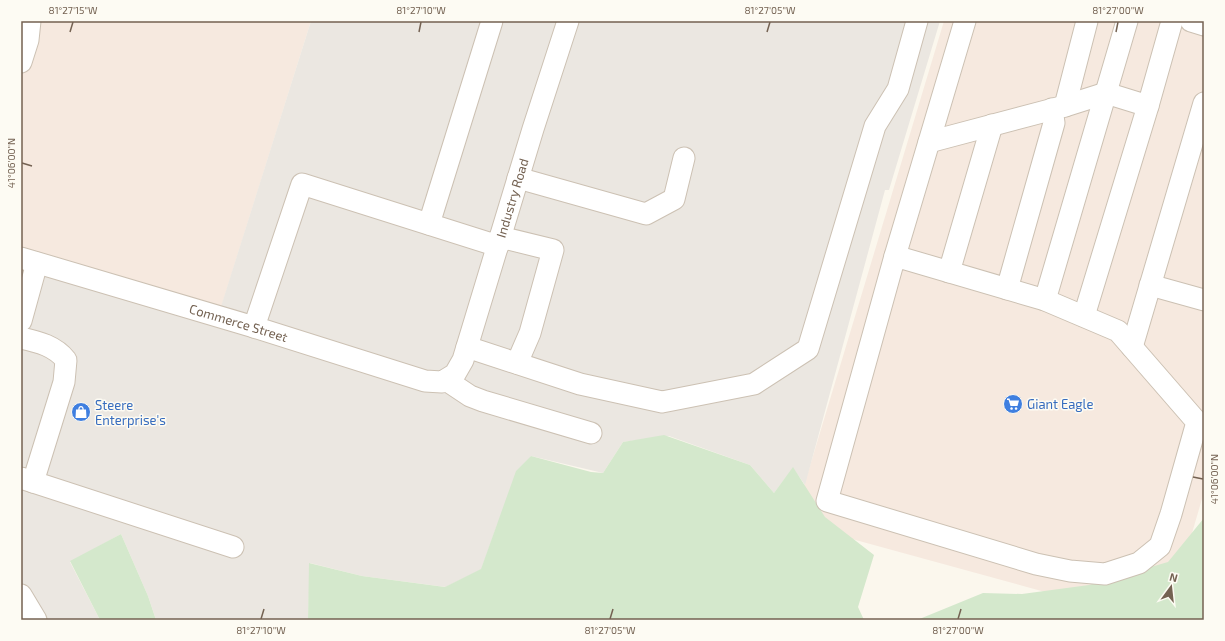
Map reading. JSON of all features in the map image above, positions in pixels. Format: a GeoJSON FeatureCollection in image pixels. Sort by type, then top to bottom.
{"type":"FeatureCollection","features":[{"type":"Feature","properties":{"kind":"street"},"geometry":{"type":"LineString","coordinates":[[21,62],[28,40],[30,21]]}},
{"type":"Feature","properties":{"kind":"street"},"geometry":{"type":"LineString","coordinates":[[428,224],[492,21]]}},
{"type":"Feature","properties":{"kind":"street","name":"Industry Road"},"geometry":{"type":"LineString","coordinates":[[450,377],[463,360],[518,178],[568,21]]}},
{"type":"Feature","properties":{"kind":"street"},"geometry":{"type":"LineString","coordinates":[[467,347],[517,362],[580,384],[662,402],[754,384],[808,349],[875,126],[898,89],[917,21]]}},
{"type":"Feature","properties":{"kind":"street"},"geometry":{"type":"LineString","coordinates":[[895,256],[1045,300],[1118,331],[1196,422],[1171,514],[1160,546],[1140,563],[1105,574],[1070,571],[1036,564],[827,501],[895,256],[965,21]]}},
{"type":"Feature","properties":{"kind":"street"},"geometry":{"type":"LineString","coordinates":[[1007,289],[1054,123],[1087,21]]}},
{"type":"Feature","properties":{"kind":"street"},"geometry":{"type":"LineString","coordinates":[[1045,300],[1127,21]]}},
{"type":"Feature","properties":{"kind":"street"},"geometry":{"type":"LineString","coordinates":[[1084,316],[1148,106],[1172,21]]}},
{"type":"Feature","properties":{"kind":"street"},"geometry":{"type":"LineString","coordinates":[[1191,21],[1204,25]]}},
{"type":"Feature","properties":{"kind":"street"},"geometry":{"type":"LineString","coordinates":[[929,142],[1059,108],[1106,93],[1148,106]]}},
{"type":"Feature","properties":{"kind":"street"},"geometry":{"type":"LineString","coordinates":[[1132,347],[1204,103]]}},
{"type":"Feature","properties":{"kind":"street"},"geometry":{"type":"LineString","coordinates":[[950,272],[992,125]]}},
{"type":"Feature","properties":{"kind":"street"},"geometry":{"type":"LineString","coordinates":[[518,178],[646,214],[674,199],[684,158]]}},
{"type":"Feature","properties":{"kind":"street"},"geometry":{"type":"LineString","coordinates":[[254,327],[302,184],[428,224],[499,241],[553,250],[530,333],[517,362]]}},
{"type":"Feature","properties":{"kind":"street"},"geometry":{"type":"LineString","coordinates":[[21,321],[29,260]]}},
{"type":"Feature","properties":{"kind":"street","name":"Commerce Street"},"geometry":{"type":"LineString","coordinates":[[29,260],[254,327],[425,381],[442,382],[450,377]]}},
{"type":"Feature","properties":{"kind":"street"},"geometry":{"type":"LineString","coordinates":[[1150,284],[1204,300]]}},
{"type":"Feature","properties":{"kind":"street"},"geometry":{"type":"LineString","coordinates":[[21,338],[51,346],[60,352],[66,360],[64,382],[27,480],[233,547]]}},
{"type":"Feature","properties":{"kind":"street"},"geometry":{"type":"LineString","coordinates":[[450,377],[470,396],[591,433]]}},
{"type":"Feature","properties":{"kind":"street"},"geometry":{"type":"LineString","coordinates":[[21,595],[36,620]]}},
{"type":"Feature","properties":{"kind":"shaded area"},"geometry":{"type":"Polygon","coordinates":[[[21,21],[311,21],[218,317],[21,258],[21,21]]]}},
{"type":"Feature","properties":{"kind":"shaded area"},"geometry":{"type":"Polygon","coordinates":[[[311,21],[940,21],[889,190],[885,190],[805,485],[793,468],[774,493],[750,465],[669,436],[623,442],[603,473],[531,456],[497,525],[481,570],[446,587],[362,576],[310,563],[308,620],[156,620],[148,596],[121,534],[70,562],[100,620],[21,620],[21,258],[218,316],[311,21]]]}},
{"type":"Feature","properties":{"kind":"shaded area"},"geometry":{"type":"Polygon","coordinates":[[[944,21],[1204,21],[1204,492],[1190,540],[1163,577],[1056,595],[841,536],[800,499],[944,21]]]}},
{"type":"Feature","properties":{"kind":"green space"},"geometry":{"type":"Polygon","coordinates":[[[664,435],[750,465],[774,493],[793,467],[825,517],[874,555],[858,607],[864,620],[308,620],[309,563],[362,576],[445,587],[481,569],[516,471],[531,456],[591,472],[603,473],[623,442],[664,435]]]}},
{"type":"Feature","properties":{"kind":"green space"},"geometry":{"type":"Polygon","coordinates":[[[1204,518],[1204,620],[917,620],[983,593],[1022,594],[1089,585],[1168,562],[1204,518]]]}},
{"type":"Feature","properties":{"kind":"green space"},"geometry":{"type":"Polygon","coordinates":[[[121,534],[148,596],[156,620],[100,620],[70,561],[121,534]]]}},
{"type":"Feature","properties":{"kind":"place","name":"Giant Eagle"},"geometry":{"type":"Point","coordinates":[1013,404]}},
{"type":"Feature","properties":{"kind":"place","name":"Steere Enterprise's"},"geometry":{"type":"Point","coordinates":[81,412]}}]}
